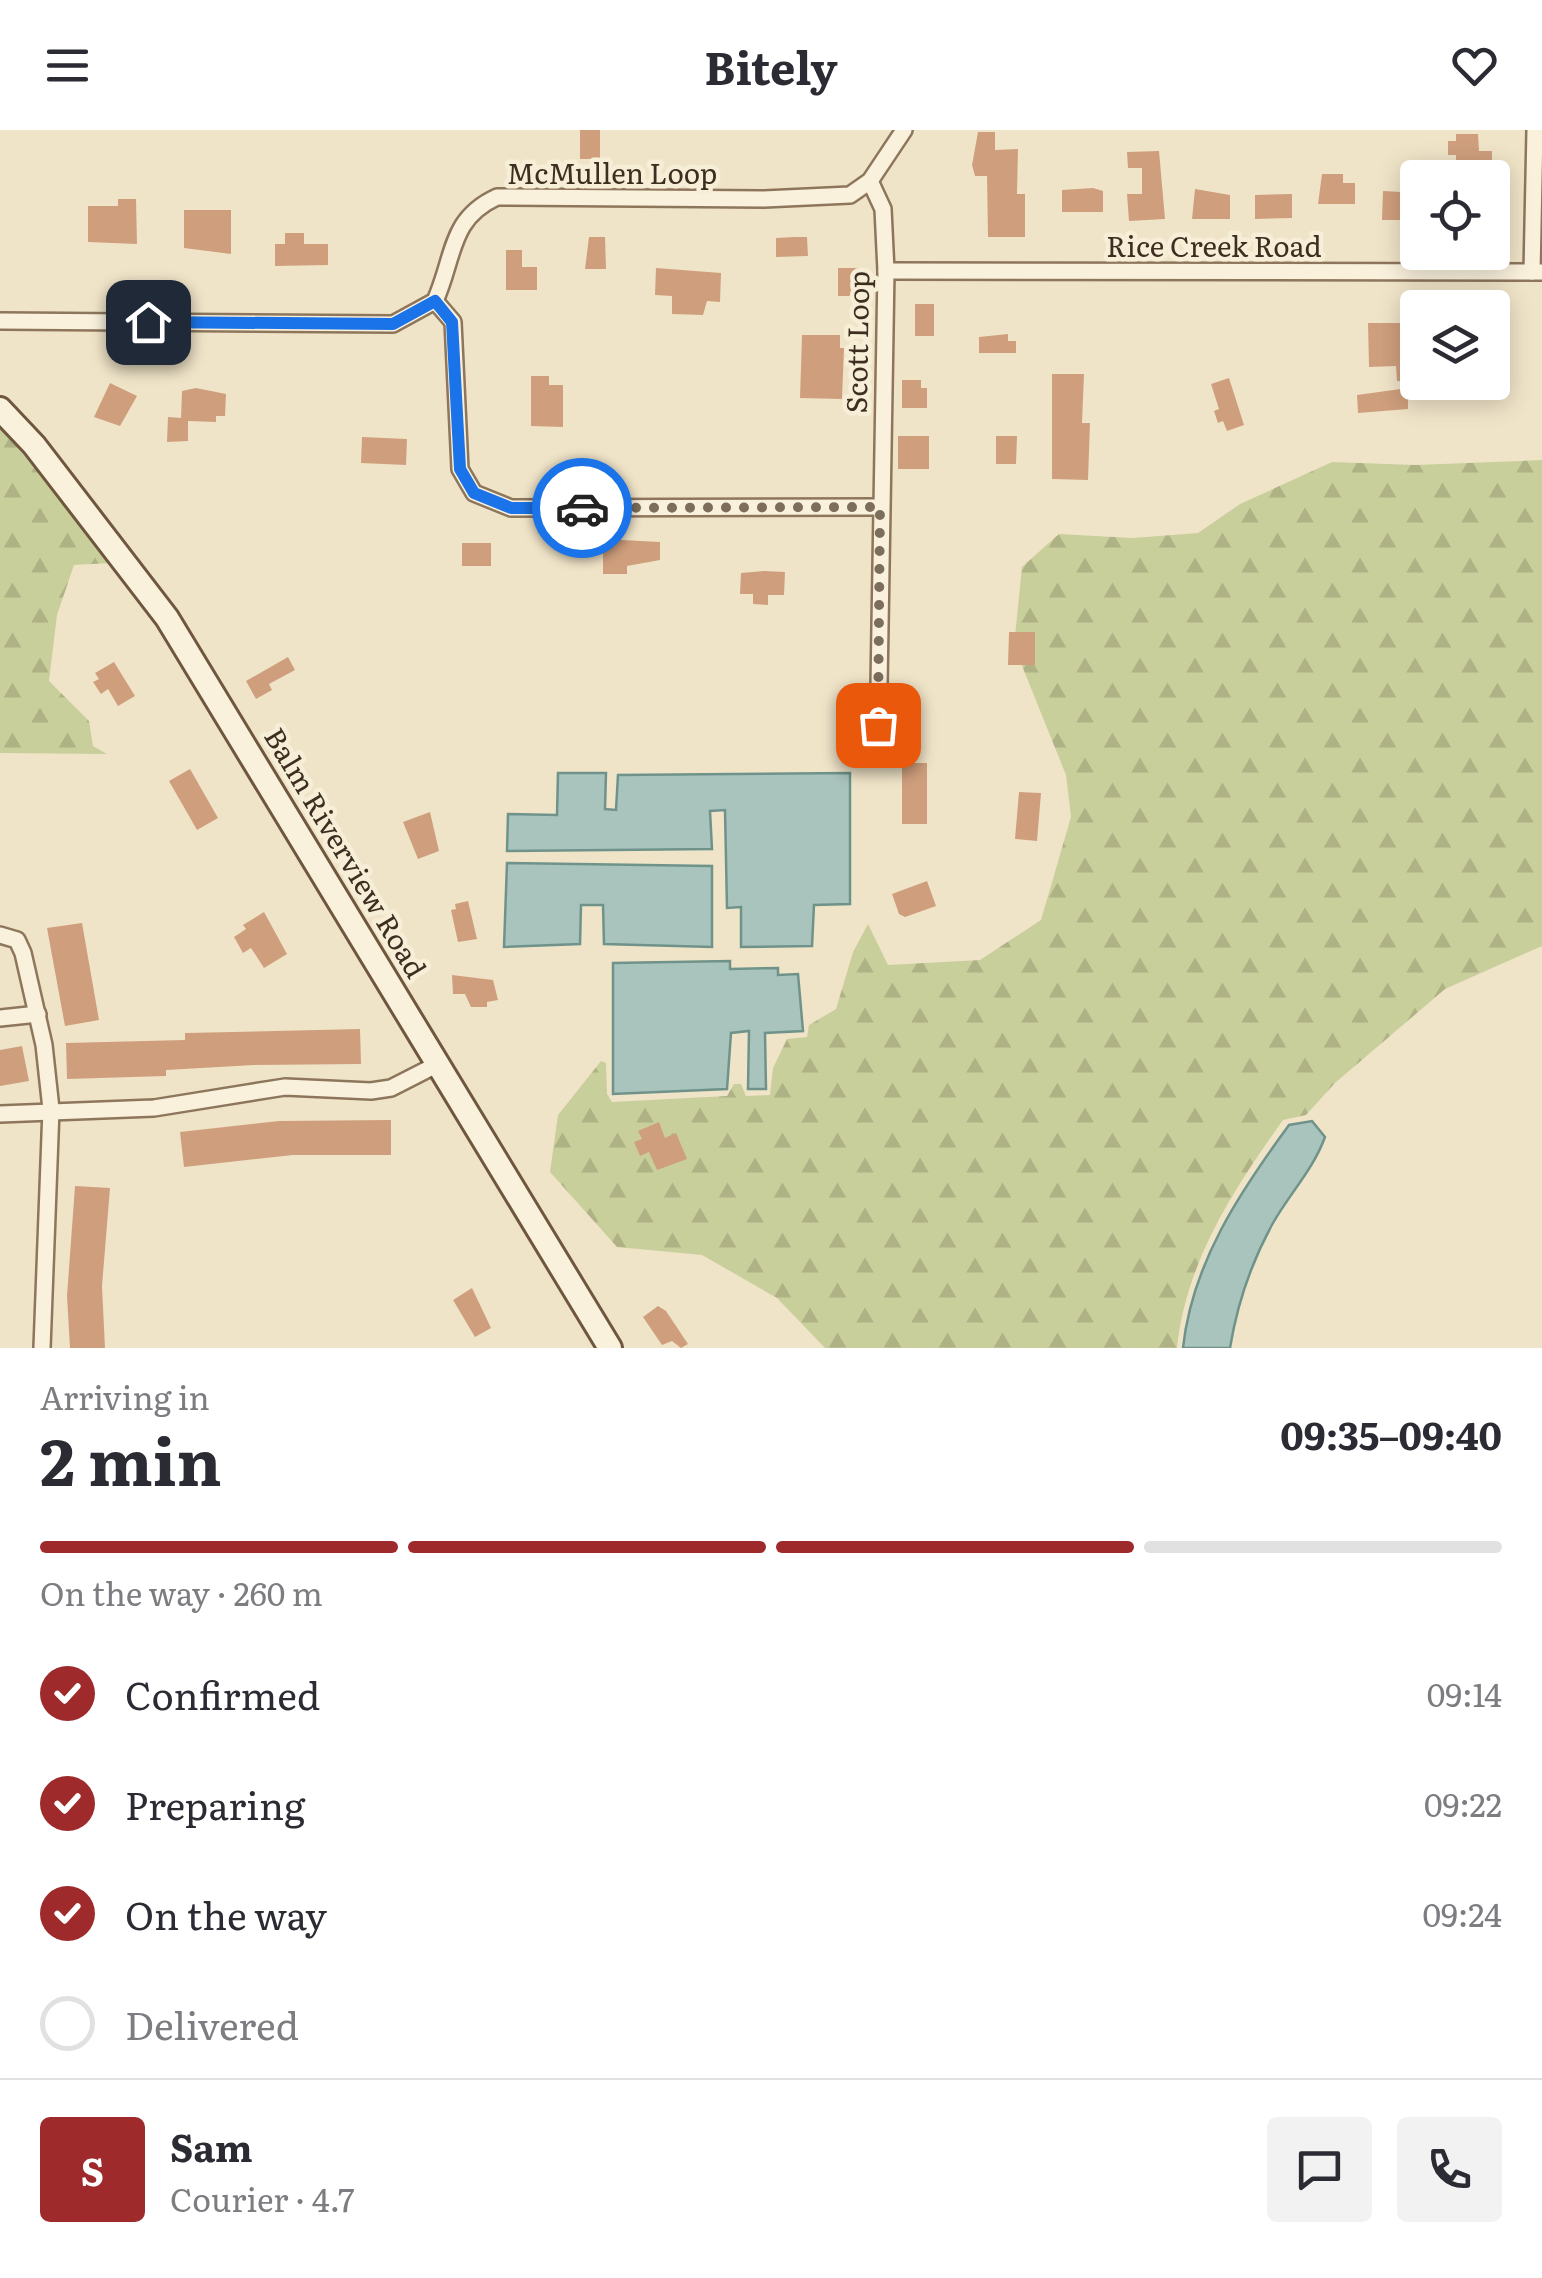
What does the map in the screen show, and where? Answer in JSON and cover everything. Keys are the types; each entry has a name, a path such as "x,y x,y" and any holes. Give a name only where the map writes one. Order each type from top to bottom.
{"main road":[{"name":"Balm Riverview Road","path":"0,409 55,472 167,618 610,1348"}],"street":[{"path":"870,181 904,130"},
{"path":"1534,130 1537,272"},
{"name":"Scott Loop","path":"870,181 884,209 886,271 878,745"},
{"name":"McMullen Loop","path":"435,301 460,224 474,208 497,197 850,195 870,181"},
{"name":"Rice Creek Road","path":"886,271 1537,272"},
{"path":"0,321 393,324 435,301 452,322 460,469 474,493 511,508 880,507"},
{"path":"0,936 10,936 20,945 38,1014 50,1109 42,1348"},
{"path":"0,1018 38,1014"},
{"path":"0,1114 50,1109 154,1108 285,1087 370,1091 391,1088 438,1064"}],"green space":[{"path":"0,422 28,451 111,563 74,565 57,615 49,681 89,721 93,746 107,754 0,753"},
{"path":"1542,460 1542,946 1445,989 1335,1083 1306,1115 1283,1120 1215,1227 1190,1285 1177,1348 825,1348 777,1298 702,1255 617,1247 550,1172 558,1115 601,1061 606,1063 607,1094 612,1102 727,1096 734,1084 741,1084 746,1096 770,1095 773,1068 787,1039 807,1037 809,1025 836,1009 853,952 868,924 888,965 980,960 1041,920 1071,817 1066,775 1014,646 1022,567 1059,534 1133,538 1198,533 1240,504 1332,462 1415,465"}],"water":[{"path":"558,773 606,773 605,809 616,810 618,775 850,773 850,904 814,905 812,946 741,947 741,907 727,908 725,810 710,811 712,849 507,851 508,814 557,815"},
{"path":"507,863 712,866 712,947 604,944 603,905 581,905 580,944 504,947"},
{"path":"730,961 730,969 778,968 778,975 798,974 803,1031 765,1033 766,1089 748,1089 749,1031 731,1033 727,1089 613,1094 613,963"},
{"path":"1312,1121 1325,1137 1258,1253 1241,1300 1230,1348 1183,1348 1196,1287 1236,1203 1289,1125"}],"building":[{"path":"580,130 600,130 600,159 580,159"},
{"path":"978,132 995,132 995,150 1018,149 1017,194 1025,194 1025,237 988,237 987,176 975,176 972,165"},
{"path":"1456,134 1478,134 1479,151 1492,151 1492,160 1456,160 1456,155 1448,155 1448,141 1456,141"},
{"path":"1159,151 1165,219 1129,221 1127,194 1142,194 1142,168 1128,168 1127,152"},
{"path":"1322,174 1343,174 1343,183 1355,183 1355,204 1318,204"},
{"path":"1195,189 1230,195 1230,219 1192,219"},
{"path":"1062,190 1103,191 1103,212 1062,212"},
{"path":"1383,191 1400,192 1400,220 1382,220"},
{"path":"1292,194 1292,218 1255,219 1255,195"},
{"path":"118,199 136,199 137,244 88,242 88,206 118,206"},
{"path":"184,210 231,210 231,254 184,248"},
{"path":"285,233 304,233 304,244 328,244 328,265 275,266 275,244 285,244"},
{"path":"589,237 605,237 606,269 585,269"},
{"path":"807,237 808,256 776,257 776,238"},
{"path":"506,250 522,250 522,267 537,267 537,290 506,290"},
{"path":"656,268 721,273 720,302 707,301 703,315 672,314 672,296 655,295"},
{"path":"838,268 859,268 859,296 838,296"},
{"path":"915,304 934,304 934,336 915,336"},
{"path":"1368,323 1400,323 1400,381 1396,366 1369,367"},
{"path":"1008,334 1008,341 1016,341 1016,353 979,353 979,337"},
{"path":"802,335 840,335 840,348 844,348 842,399 800,398"},
{"path":"1052,374 1084,374 1082,423 1090,423 1088,480 1052,479"},
{"path":"531,376 549,376 549,385 563,385 563,427 531,426"},
{"path":"1229,378 1244,425 1227,431 1223,421 1218,423 1214,411 1219,409 1211,384"},
{"path":"902,380 921,380 921,388 927,388 927,408 902,408"},
{"path":"110,383 137,396 120,426 94,417"},
{"path":"196,388 226,394 225,416 216,416 216,422 188,421 188,441 167,442 168,417 181,418 182,391"},
{"path":"1400,389 1400,400 1408,400 1408,409 1358,413 1357,395"},
{"path":"898,436 929,436 929,469 898,469"},
{"path":"996,436 1017,436 1016,464 996,464"},
{"path":"362,437 407,439 406,465 361,463"},
{"path":"603,539 660,542 660,560 627,566 627,574 603,574"},
{"path":"462,543 491,543 491,566 462,566"},
{"path":"785,572 784,595 768,595 768,605 753,604 753,594 740,594 741,573"},
{"path":"1009,632 1035,632 1035,665 1008,665"},
{"path":"288,657 295,670 269,684 272,690 256,699 246,681"},
{"path":"114,662 135,696 118,706 108,689 101,694 93,682 99,679 95,673"},
{"path":"902,763 927,763 927,824 902,824"},
{"path":"190,769 218,818 197,830 169,781"},
{"path":"1019,792 1041,793 1037,841 1015,839"},
{"path":"430,812 439,851 418,859 403,822"},
{"path":"927,881 936,906 905,917 899,914 892,894"},
{"path":"468,901 477,939 458,942 451,910 456,909 455,904"},
{"path":"264,912 287,954 264,968 251,948 243,953 234,937 246,929 243,925"},
{"path":"82,923 99,1020 65,1026 47,928"},
{"path":"452,975 493,980 498,1000 487,1002 487,1007 471,1007 465,994 453,994"},
{"path":"360,1029 361,1064 254,1065 166,1070 166,1076 67,1079 66,1043 185,1040 185,1033"},
{"path":"22,1046 29,1081 0,1086 0,1050"},
{"path":"391,1120 391,1155 293,1155 184,1167 180,1132 279,1121"},
{"path":"659,1122 665,1138 676,1133 687,1159 657,1170 649,1152 640,1156 634,1142 642,1139 638,1131"},
{"path":"75,1186 110,1188 102,1286 105,1348 70,1348 67,1296"},
{"path":"472,1288 491,1328 475,1337 453,1300"},
{"path":"658,1306 666,1311 688,1344 681,1348 672,1341 662,1345 643,1317"}],"way so far":[{"path":"582,508 880,507 878,725"}],"route":[{"path":"148,322 393,324 416,315 435,301 452,322 460,469 474,493 511,508 582,508"}]}
